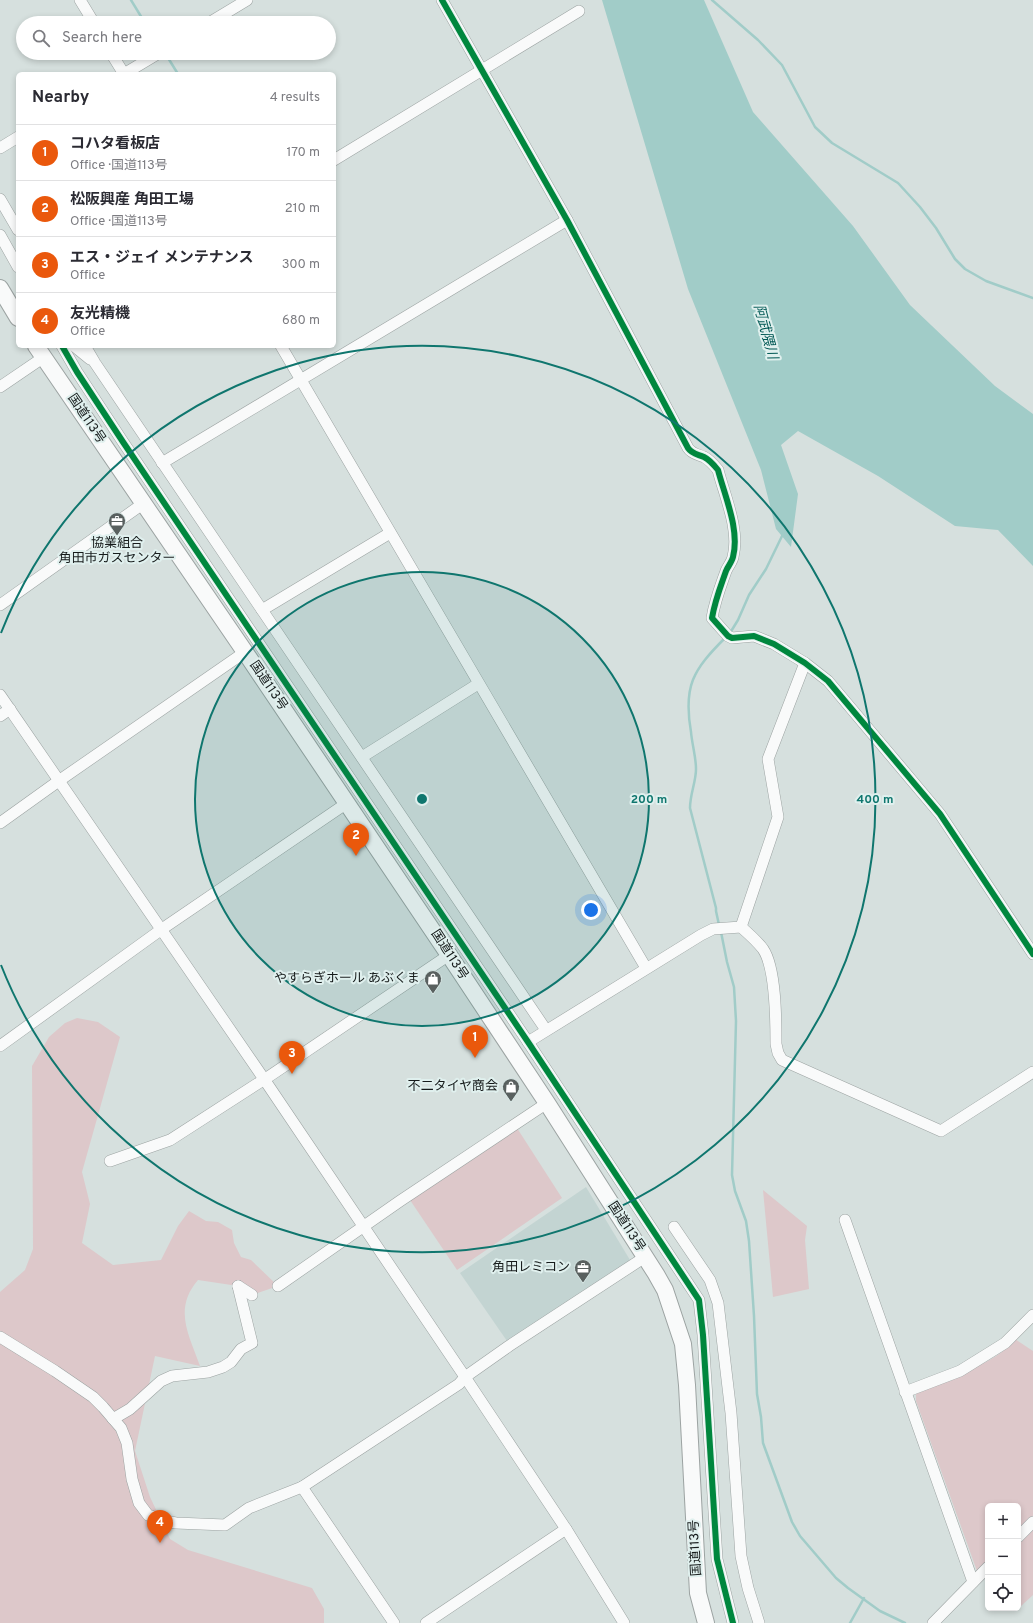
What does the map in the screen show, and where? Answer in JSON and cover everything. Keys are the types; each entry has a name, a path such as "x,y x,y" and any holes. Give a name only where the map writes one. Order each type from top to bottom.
{"highway":[{"path":"0,288 16,315"},
{"name":"国道113号","path":"40,352 144,503 449,955 547,1103 665,1290 683,1344 687,1385 696,1574 698,1593 706,1623"}],"street":[{"path":"80,0 90,16"},
{"path":"221,16 247,0"},
{"path":"442,0 567,220 688,448 691,453 709,460 718,470 734,529 736,546 733,560 728,568 715,600 712,618 728,636 732,638 754,636 774,644 805,663 828,681 940,814 1033,954"},
{"path":"336,159 579,11"},
{"path":"115,60 123,72"},
{"path":"127,72 147,60"},
{"path":"0,148 16,138"},
{"path":"0,200 16,227"},
{"path":"162,463 567,220"},
{"path":"0,235 16,263"},
{"path":"63,348 127,449 528,1042 699,1300 703,1335 717,1559 733,1623"},
{"path":"76,348 95,363"},
{"path":"86,348 162,463 546,1030"},
{"path":"282,348 646,968"},
{"path":"0,387 40,352"},
{"path":"0,605 144,503"},
{"path":"262,610 390,533"},
{"path":"0,823 245,652"},
{"path":"741,927 778,817 768,759 805,663"},
{"path":"362,757 478,684"},
{"path":"0,694 162,929 465,1377 566,1529 624,1623"},
{"path":"0,716 10,709"},
{"path":"0,1046 162,929 347,803"},
{"path":"528,1042 646,968 707,932 713,929 741,927"},
{"path":"741,927 763,950 768,961 773,985 776,1044 778,1053 782,1060 941,1132 1033,1072"},
{"path":"110,1161 170,1140 449,955"},
{"path":"278,1286 400,1201 547,1103"},
{"path":"845,1220 973,1582"},
{"path":"674,1227 710,1280 718,1303 731,1413 740,1556 759,1623"},
{"path":"0,1337 49,1367 93,1397 114,1419 121,1428 127,1443 132,1479 139,1502 148,1515 165,1521 225,1525 249,1508 302,1487 459,1384 465,1377 509,1346 645,1257"},
{"path":"114,1419 130,1408 161,1381 172,1376 208,1372 223,1367 231,1362 241,1350 252,1342 238,1286 252,1295"},
{"path":"905,1392 960,1371 1005,1343 1033,1315"},
{"path":"302,1487 394,1623"},
{"path":"1021,1534 1033,1522"},
{"path":"426,1623 566,1529"},
{"path":"933,1623 985,1570"}],"shaded area":[{"path":"77,1018 98,1022 120,1037 82,1172 90,1204 82,1243 113,1265 161,1260 178,1226 189,1211 206,1221 218,1222 232,1230 234,1243 241,1257 251,1260 278,1286 252,1295 238,1286 198,1280 190,1291 186,1301 186,1322 188,1333 200,1366 155,1356 135,1451 150,1497 170,1539 188,1550 312,1588 324,1609 324,1623 0,1623 0,1292 25,1270 33,1249 32,1066 49,1037 65,1023"},
{"path":"517,1128 562,1198 457,1270 410,1200"},
{"path":"586,1187 630,1260 507,1341 460,1273"},
{"path":"763,1190 807,1226 805,1240 809,1289 773,1297"},
{"path":"1015,1339 1033,1351 1033,1516 1021,1527 1021,1503 985,1503 985,1563 977,1571 916,1401 916,1390 972,1369 996,1356"},
{"path":"1033,1525 1033,1595 1021,1606 1021,1539 1021,1536"}],"water":[{"name":"阿武隈川","path":"602,0 704,0 753,112 853,226 910,305 995,386 1033,414 1033,566 998,530 955,526 878,476 798,431 781,445 798,494 791,547 776,529 761,470 688,289"}],"waterway":[{"path":"131,0 141,16"},
{"path":"712,0 758,40 782,65 815,127 832,143 898,183 920,207 936,228 955,259 965,269 986,281 1033,298"},
{"path":"169,60 177,72"},
{"path":"730,633 738,620 749,595 766,569 783,534"},
{"path":"719,925 690,808 696,769 688,702 693,680 698,670 714,649 725,638"},
{"path":"721,932 734,987 736,1021 732,1175 735,1191 746,1221 749,1241 757,1394 763,1443 792,1522 800,1536 836,1578 848,1588 880,1611 905,1623"},
{"path":"850,1623 864,1598"}],"cycle path":[{"path":"442,0 567,220 688,448 693,453 704,457 718,470 731,514 735,536 735,547 732,559 720,589 712,618 728,636 732,638 754,636 774,644 805,663 828,681 940,814 1033,954"},
{"path":"63,348 77,372 123,442 528,1042 699,1300 703,1335 717,1559 733,1623"}],"place":[{"name":"協業組合 角田市ガスセンター","path":"117,536"},
{"name":"松阪興産 角田工場","path":"356,856"},
{"name":"やすらぎホール あぶくま","path":"433,994"},
{"name":"コハタ看板店","path":"475,1058"},
{"name":"エス・ジェイ メンテナンス","path":"292,1074"},
{"name":"不二タイヤ商会","path":"511,1102"},
{"name":"角田レミコン","path":"583,1283"},
{"name":"友光精機","path":"160,1543"}]}
